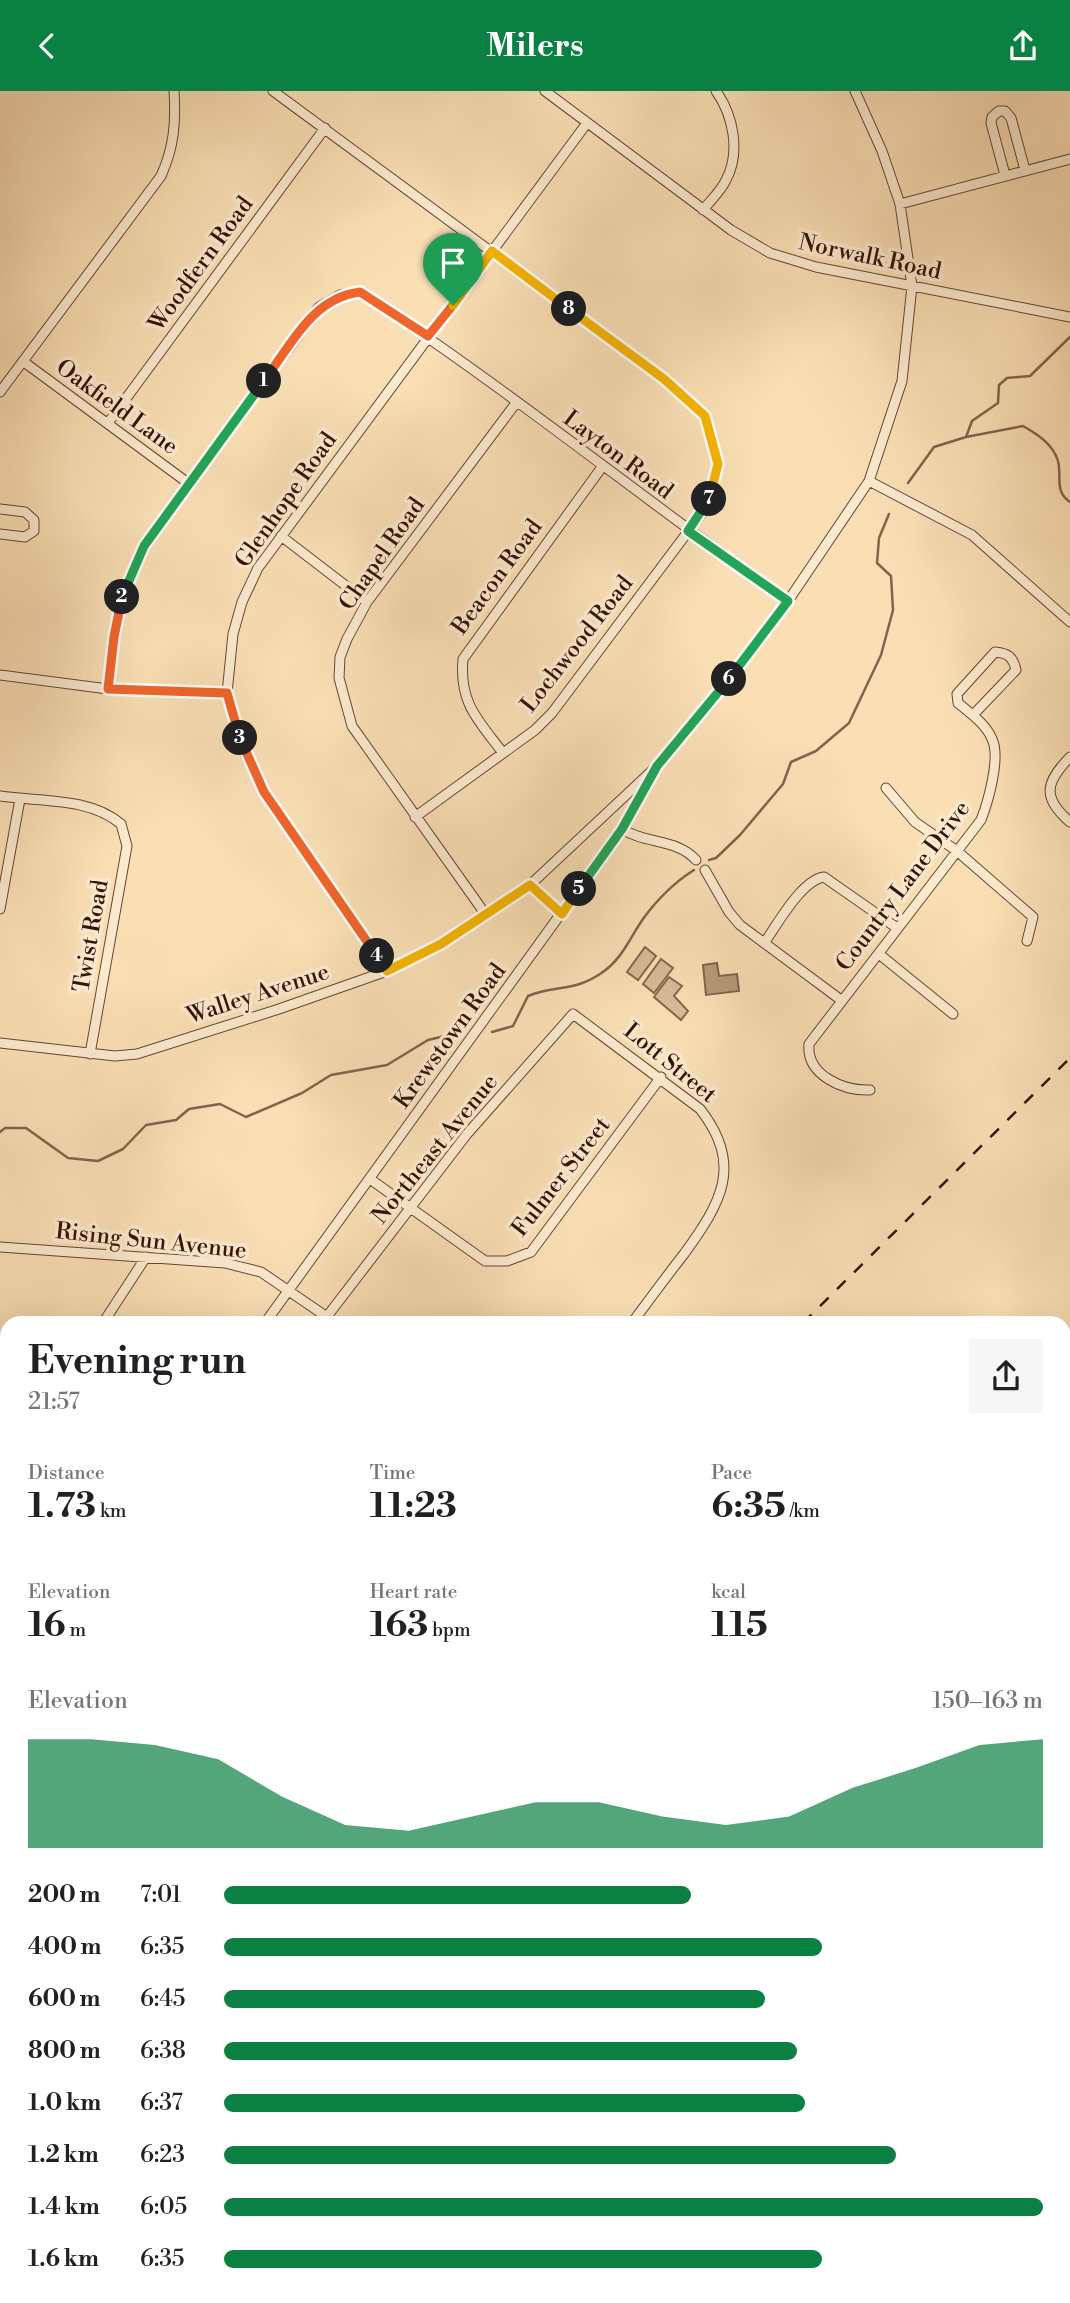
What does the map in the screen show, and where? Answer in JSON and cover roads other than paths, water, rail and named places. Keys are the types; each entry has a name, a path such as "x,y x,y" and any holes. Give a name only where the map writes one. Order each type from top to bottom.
{"street":[{"path":"0,392 161,176 171,152 176,127 174,91"},
{"name":"Lochwood Road","path":"273,91 664,379 705,416 718,464 708,505 552,713 503,753 415,817"},
{"name":"Norwalk Road","path":"545,91 703,210 753,243 790,260 1070,317"},
{"path":"703,210 726,180 732,153 731,120 716,91"},
{"name":"Walley Avenue","path":"0,1043 89,1054 137,1054 387,971 441,944 530,885 657,766 710,703 788,601 869,481 902,381 912,286 900,204 882,151 855,91"},
{"path":"1005,175 991,120 999,111 1007,113 1011,118 1025,170"},
{"name":"Glenhope Road","path":"387,971 264,792 243,749 227,693 233,634 242,603 258,568 587,123"},
{"name":"Woodfern Road","path":"108,423 325,128"},
{"path":"900,204 1070,159"},
{"name":"Layton Road","path":"188,483 319,307 340,295 360,292 428,336 688,531 788,601"},
{"name":"Oakfield Lane","path":"24,362 188,483"},
{"name":"Chapel Road","path":"486,915 352,726 339,678 340,657 346,639 367,602 516,403"},
{"name":"Beacon Road","path":"503,753 467,706 461,680 463,659 603,467"},
{"path":"869,481 972,535 1070,622"},
{"path":"108,689 119,607 131,571 144,546 188,483"},
{"path":"0,509 25,512 34,520 34,531 25,537 0,534"},
{"path":"281,536 367,602"},
{"name":"Country Lane Drive","path":"870,1090 850,1091 814,1068 808,1057 809,1044 981,820 989,800 994,742 973,715 958,703 957,694 995,652 1006,653 1014,661 1016,670 973,715"},
{"path":"0,675 108,689 227,693"},
{"path":"1070,757 1051,779 1050,792 1060,814 1070,822"},
{"name":"Krewstown Road","path":"270,1316 622,829 657,766"},
{"path":"886,788 915,822 957,851 1033,918 1027,941"},
{"path":"0,796 20,799 0,909"},
{"name":"Twist Road","path":"20,799 100,809 121,824 127,846 89,1054"},
{"path":"622,829 635,837 678,846 696,860"},
{"path":"705,870 729,912 841,1000"},
{"path":"765,942 793,901 815,878 824,877 897,928"},
{"path":"530,885 562,914"},
{"path":"879,954 953,1014"},
{"name":"Northeast Avenue","path":"327,1316 467,1134 573,1014 584,1021"},
{"name":"Lott Street","path":"584,1021 701,1109 715,1127 723,1153 726,1171 716,1207 637,1316"},
{"name":"Fulmer Street","path":"370,1179 485,1261 507,1261 531,1252 661,1077"},
{"name":"Rising Sun Avenue","path":"0,1247 225,1263 261,1272 290,1289 320,1316"},
{"path":"108,1316 146,1257"}],"waterway":[{"path":"966,437 972,421 998,403 999,385 1007,378 1030,376 1070,337"},
{"path":"908,483 934,447 966,437 1023,426 1039,436 1056,455 1060,488 1070,502"},
{"path":"709,860 716,858 740,835 783,784 791,762 816,751 849,723 881,655 893,610 891,576 877,563 879,538 889,514"},
{"path":"492,1032 513,1026 528,996 590,980 608,968 620,956 654,905 694,870"},
{"path":"0,1132 5,1128 26,1128 68,1158 98,1161 123,1149 146,1125 176,1120 189,1109 220,1104 246,1117 302,1093 331,1075 387,1065 428,1040 457,1033"}],"railway":[{"path":"810,1316 1070,1058"}]}
